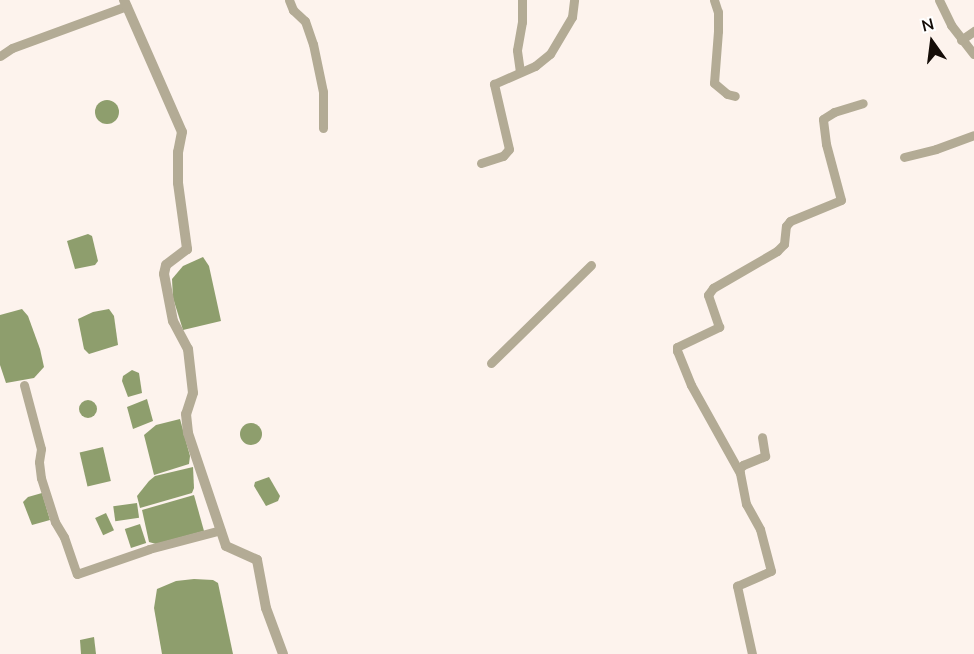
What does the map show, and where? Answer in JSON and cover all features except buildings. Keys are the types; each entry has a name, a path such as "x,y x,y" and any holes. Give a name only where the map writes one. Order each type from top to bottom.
{"street":[{"path":"289,0 293,10 305,21 313,44 323,92 323,128"},
{"path":"520,72 517,50 522,22 522,0"},
{"path":"481,163 508,152 508,140 493,86 498,81 535,66 550,54 572,17 574,0"},
{"path":"714,0 718,12 714,83 727,94 735,96"},
{"path":"939,0 961,40 974,54"},
{"path":"0,56 12,48 126,3 161,87 178,116 182,132 178,152 178,183 187,249 166,265 164,274 173,321 188,349 193,393 186,414 188,432 228,548 257,560 271,628 283,654"},
{"path":"961,40 974,31"},
{"path":"752,654 737,586 771,571 760,529 746,504 740,473 691,385 677,347 719,327 708,295 713,288 777,251 784,244 786,226 789,221 841,200 823,119 834,112 863,103"},
{"path":"904,157 936,149 974,135"},
{"path":"491,363 591,265"},
{"path":"24,385 41,449 39,462 41,478 55,522 64,537 77,574 149,549 221,530"},
{"path":"740,473 743,465 765,456 762,437"}],"shaded area":[{"path":"107,100 116,103 119,112 116,121 107,124 98,121 95,112 98,103"},
{"path":"88,234 92,236 98,261 95,265 75,269 67,241"},
{"path":"203,257 209,266 221,321 183,330 173,298 172,279 183,266"},
{"path":"22,309 28,316 44,367 34,378 6,383 0,365 0,315"},
{"path":"109,309 114,316 118,345 89,354 84,349 78,319 93,312"},
{"path":"132,370 139,373 142,393 128,397 122,381 123,376"},
{"path":"147,399 153,421 133,429 127,407"},
{"path":"88,400 94,403 97,409 94,415 88,418 82,415 79,409 82,403"},
{"path":"180,419 190,456 189,464 154,475 144,435 156,425"},
{"path":"251,423 259,426 262,434 259,442 251,445 243,442 240,434 243,426"},
{"path":"103,447 111,481 87,487 80,452"},
{"path":"193,467 194,488 192,493 140,508 137,496 155,476"},
{"path":"269,477 280,496 278,501 266,506 254,486 255,482"},
{"path":"42,493 50,520 32,525 23,502 28,497"},
{"path":"194,495 204,531 156,544 149,542 142,510"},
{"path":"137,503 139,518 115,521 113,506"},
{"path":"106,513 114,530 103,535 95,518"},
{"path":"140,524 146,543 131,548 125,529"},
{"path":"213,580 218,583 233,654 162,654 154,608 157,589 176,581"},
{"path":"94,637 96,654 81,654 80,640"}]}
